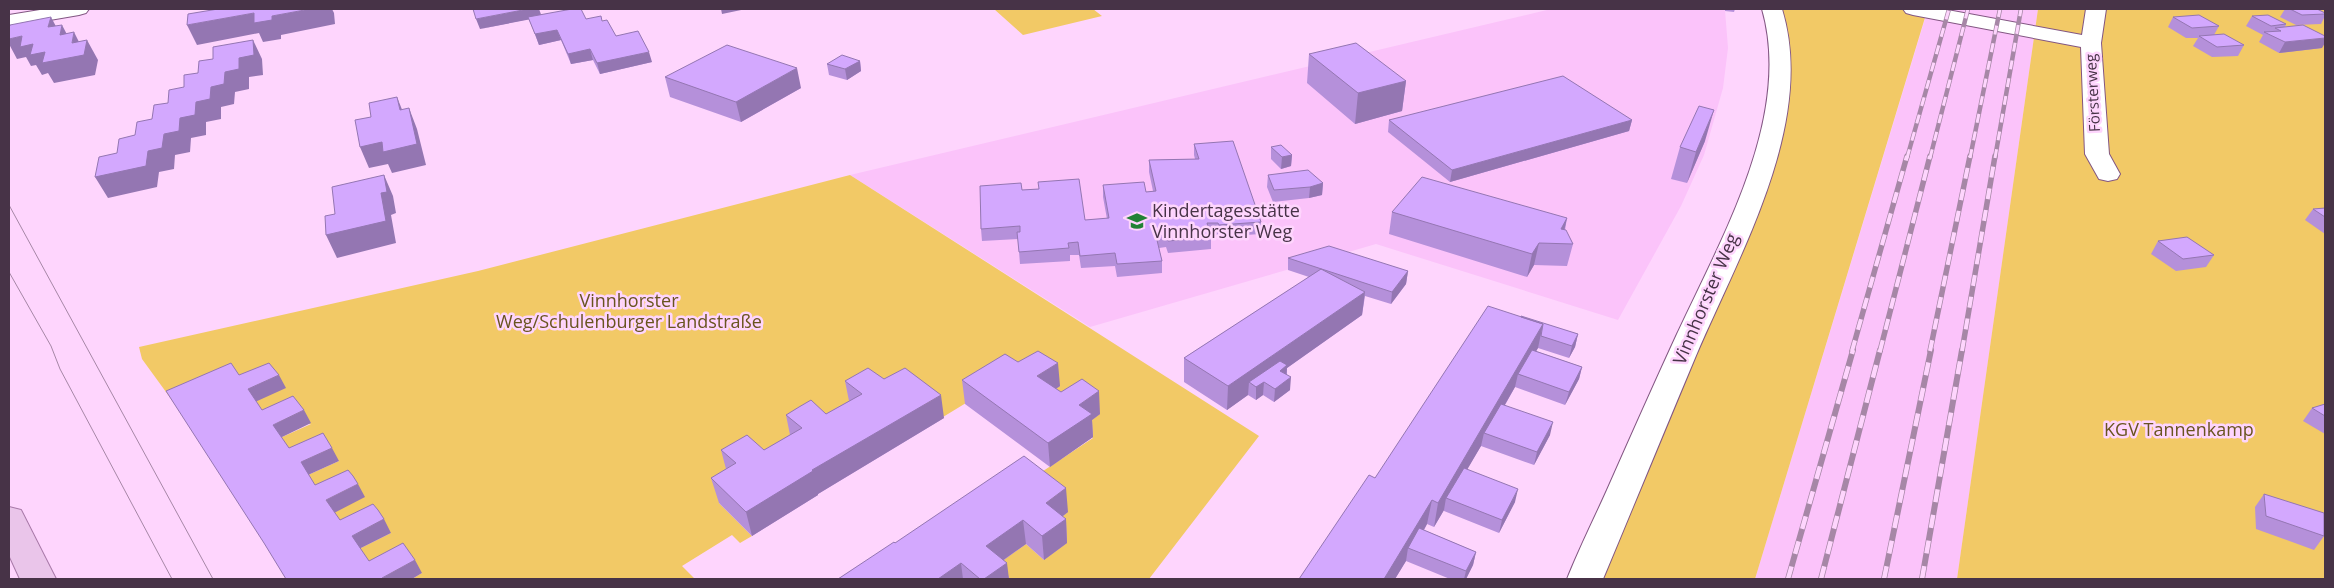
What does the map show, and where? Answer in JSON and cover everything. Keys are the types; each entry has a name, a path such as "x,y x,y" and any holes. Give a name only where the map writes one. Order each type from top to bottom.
{"main road":[{"path":"9,519 38,579"}],"street":[{"path":"9,21 79,9"},
{"name":"Vinnhorster Weg","path":"1585,579 1751,194 1770,137 1779,93 1782,60 1772,9"},
{"path":"1913,9 2091,43"},
{"name":"Försterweg","path":"2096,9 2091,43 2097,154 2108,174"}],"shaded area":[{"path":"1551,9 1725,10 1728,48 1723,88 1704,155 1681,206 1618,320 1376,244 1090,327 850,175"},
{"path":"1928,9 2038,9 1957,579 1755,579"}],"green space":[{"path":"994,9 1093,9 1102,16 1023,35"},
{"path":"1772,9 1913,9 1927,11 1755,579 1585,579 1679,360 1771,137 1777,28"},
{"name":"KGV Tannenkamp","path":"2038,9 2325,9 2325,579 1957,579"},
{"name":"Vinnhorster Weg/Schulenburger Landstraße","path":"850,175 1259,436 1149,579 1000,579 989,570 1026,544 1044,560 1028,481 1093,438 1007,378 943,417 719,503 752,536 740,543 732,535 682,566 695,579 412,579 422,573 377,574 359,549 391,533 347,533 308,475 339,461 297,461 280,438 311,424 269,423 174,403 142,359 139,347 478,271"}],"building":[{"path":"218,9 310,9 272,16 272,20 254,23 254,13 187,25 188,14"},
{"path":"473,9 528,9 476,19"},
{"path":"581,9 586,19 601,16 602,21 607,20 616,36 638,31 649,52 597,63 590,49 568,54 557,30 535,34 528,17"},
{"path":"2290,9 2317,9 2325,14 2302,15"},
{"path":"2199,15 2219,26 2192,28 2173,17"},
{"path":"2268,15 2286,24 2271,26 2252,16"},
{"path":"51,17 48,27 62,25 60,35 74,32 72,43 87,40 84,55 42,63 45,52 30,55 33,44 20,47 22,36 9,39 10,25"},
{"path":"2303,25 2325,36 2325,38 2285,42 2264,32 2281,31 2275,28"},
{"path":"2224,34 2244,45 2217,47 2199,36"},
{"path":"253,40 254,55 239,58 239,69 225,72 224,84 211,87 210,99 196,102 195,115 180,118 179,131 164,134 162,148 148,151 146,166 95,177 99,157 117,153 119,139 135,135 137,122 152,119 154,105 168,103 169,90 184,87 184,75 198,73 199,61 213,59 213,47"},
{"path":"1356,43 1406,81 1358,93 1309,54"},
{"path":"727,45 797,68 736,102 665,77"},
{"path":"842,55 860,61 845,69 827,64"},
{"path":"1563,76 1632,120 1452,170 1389,120"},
{"path":"397,97 400,110 409,108 417,144 383,152 382,142 360,147 355,120 371,117 369,103"},
{"path":"1699,106 1714,110 1696,152 1680,147"},
{"path":"1233,141 1261,222 1219,225 1218,223 1207,223 1211,237 1168,241 1166,235 1156,236 1162,261 1117,264 1115,253 1080,256 1078,242 1068,243 1069,248 1019,252 1017,232 1020,232 1020,226 981,229 980,186 1021,183 1022,190 1039,189 1038,182 1079,179 1085,220 1109,218 1103,185 1144,182 1146,192 1156,191 1149,160 1199,159 1194,144"},
{"path":"1281,145 1292,155 1282,157 1271,147"},
{"path":"1308,170 1323,183 1310,187 1274,190 1268,175"},
{"path":"384,175 387,192 381,193 386,221 326,235 325,216 335,214 332,187"},
{"path":"1422,177 1567,218 1561,229 1566,230 1573,244 1539,243 1532,254 1392,212"},
{"path":"2325,208 2325,217 2313,209"},
{"path":"2187,237 2214,255 2183,259 2158,241"},
{"path":"1329,246 1408,271 1392,292 1288,258"},
{"path":"1321,269 1365,292 1228,386 1184,358"},
{"path":"1488,306 1543,324 1438,503 1432,500 1384,579 1299,579 1369,475 1375,478"},
{"path":"1521,316 1578,334 1572,346 1541,336 1543,324"},
{"path":"1532,350 1582,367 1569,392 1518,374"},
{"path":"1038,351 1058,363 1037,376 1061,392 1082,379 1099,391 1079,405 1092,414 1048,443 962,380 1005,354 1018,362"},
{"path":"1280,361 1287,365 1280,371 1291,377 1275,389 1264,382 1256,387 1249,382"},
{"path":"231,363 239,375 269,363 279,375 248,389 262,410 293,396 304,410 273,425 289,448 323,433 332,448 301,462 315,485 348,470 353,476 358,484 326,500 340,520 373,504 378,510 384,519 352,536 369,561 403,543 415,560 383,579 286,579 166,391"},
{"path":"868,368 884,379 905,368 941,395 812,470 746,512 711,478 736,463 721,450 747,435 764,450 802,428 786,415 811,400 826,414 862,394 845,381"},
{"path":"1501,404 1553,422 1537,452 1484,433"},
{"path":"2325,404 2325,416 2312,408"},
{"path":"1024,456 1066,488 1046,503 1066,519 1042,536 1023,520 986,546 1007,563 984,579 980,579 961,563 938,579 838,579 895,543"},
{"path":"1464,468 1518,489 1502,520 1446,498"},
{"path":"2264,494 2324,513 2324,536 2266,516"},
{"path":"1419,528 1476,552 1466,571 1408,548"}],"tram line":[{"path":"9,205 213,579"},
{"path":"9,272 51,346 60,369 172,579"}],"railway":[{"path":"1907,158 1949,9"},
{"path":"1930,158 1968,9"},
{"path":"1970,158 2000,9"},
{"path":"1995,158 2021,9"},
{"path":"1852,351 1907,156"},
{"path":"1880,351 1930,156"},
{"path":"1930,351 1970,156"},
{"path":"1962,351 1995,156"},
{"path":"1788,579 1853,350"},
{"path":"1821,579 1880,350"},
{"path":"1884,579 1931,350"},
{"path":"1922,579 1962,350"}],"place":[{"name":"Kindertagesstätte Vinnhorster Weg","path":"1137,221"}]}
